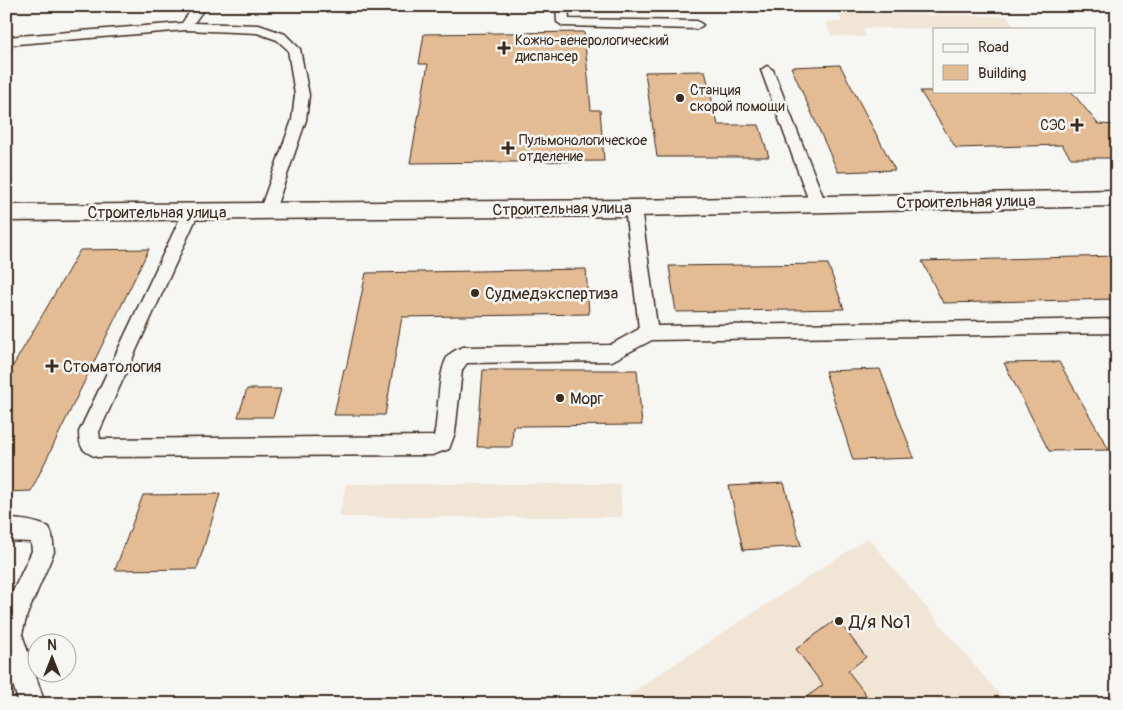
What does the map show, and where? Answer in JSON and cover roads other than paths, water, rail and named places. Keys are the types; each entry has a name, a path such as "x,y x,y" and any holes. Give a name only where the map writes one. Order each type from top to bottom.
{"street":[{"name":"Строительная улица","path":"6,213 633,208 1117,198"}],"lane":[{"path":"186,26 200,6"},
{"path":"562,6 563,22 697,25"},
{"path":"6,41 186,26 259,29 281,37 294,49 302,95 299,120 267,212"},
{"path":"767,70 818,204"},
{"path":"633,208 649,334"},
{"path":"191,212 90,432 89,443 97,448 432,446 442,442 446,434 452,370 455,361 463,355 612,353 649,334 1117,326"},
{"path":"6,530 26,530 41,535 43,552 16,614 10,634 32,704"}],"place":[{"name":"Кожно-венерологический диспансер","path":"504,48"},
{"name":"Станция скорой помощи","path":"680,98"},
{"name":"СЭС","path":"1077,125"},
{"name":"Пульмонологическое отделение","path":"508,148"},
{"name":"Судмедэкспертиза","path":"475,293"},
{"name":"Стоматология","path":"52,366"},
{"name":"Морг","path":"560,398"},
{"name":"Д/я №1","path":"839,621"}]}
